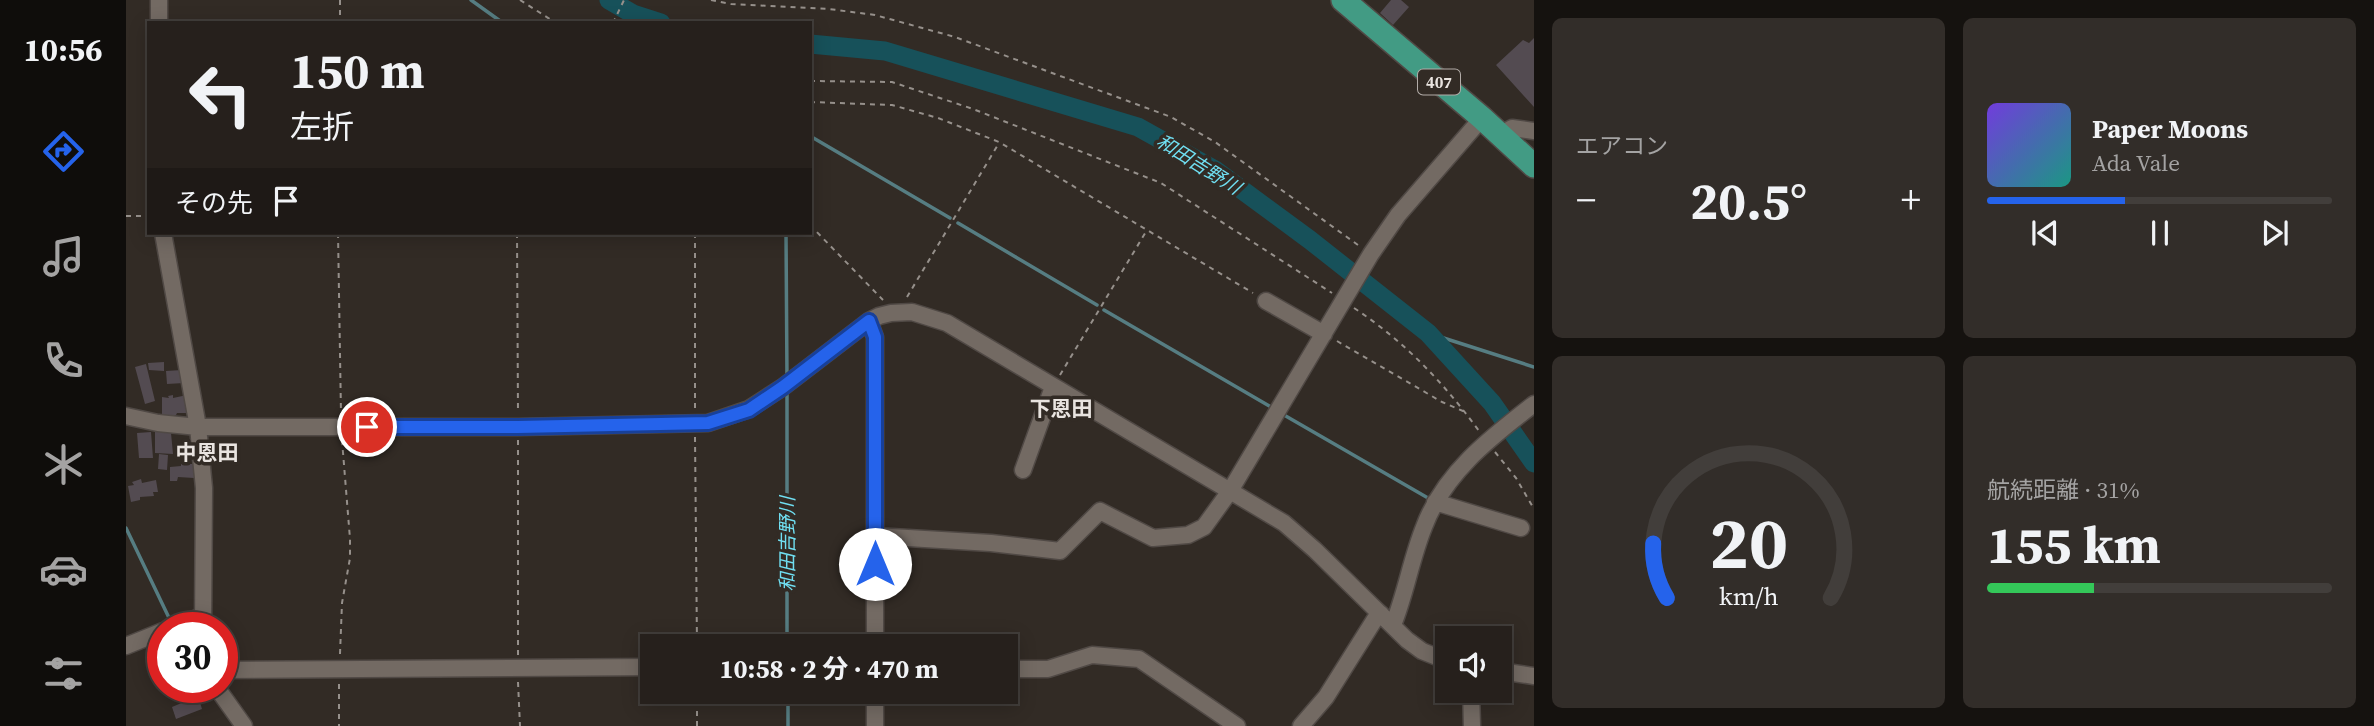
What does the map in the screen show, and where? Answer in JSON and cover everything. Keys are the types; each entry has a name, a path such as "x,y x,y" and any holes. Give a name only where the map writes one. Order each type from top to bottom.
{"highway":[{"name":"407","path":"1343,0 1482,118 1534,166"}],"street":[{"path":"159,0 159,21"},
{"path":"875,536 991,543 1060,551 1100,511 1153,538 1188,535 1204,527 1230,491 1370,255 1398,215 1482,118"},
{"path":"1499,135 1512,128 1534,131"},
{"path":"163,235 198,427 204,488 203,612"},
{"path":"1266,301 1324,334"},
{"path":"126,416 198,427 518,427 708,423 749,410 869,321 897,312 922,314 947,323 1295,531 1407,640 1435,656"},
{"path":"869,321 875,337 875,634"},
{"path":"1023,470 1053,387"},
{"path":"1387,619 1435,502 1455,474 1488,441 1531,407"},
{"path":"1435,502 1521,528"},
{"path":"1301,726 1325,697 1375,619 1387,619"},
{"path":"126,646 147,637"},
{"path":"1018,669 1048,669 1093,655 1139,660 1237,726"},
{"path":"238,670 640,667"},
{"path":"1512,673 1534,676"},
{"path":"228,703 244,726"},
{"path":"1471,703 1472,726"},
{"path":"875,704 875,726"}],"path":[{"path":"340,0 340,21"},
{"path":"520,0 552,21"},
{"path":"613,21 624,0"},
{"path":"711,0 875,15 955,37 1171,117 1215,142 1370,255"},
{"path":"812,81 892,82 973,109 1161,183 1344,299 1404,346 1431,372 1465,412 1516,478 1534,509"},
{"path":"812,102 874,103 914,110 999,142 1266,301"},
{"path":"812,227 897,312 999,142"},
{"path":"126,216 147,216"},
{"path":"1053,387 1147,229"},
{"path":"338,235 341,427 350,540 350,558 342,603 339,726"},
{"path":"517,235 520,726"},
{"path":"695,235 697,634"},
{"path":"1324,334 1442,402 1465,412"},
{"path":"697,704 697,726"}],"building":[{"path":"1391,0 1401,0 1409,7 1393,25 1380,13"},
{"path":"1534,38 1534,107 1496,65 1523,40 1529,43"},
{"path":"164,362 164,371 149,370 148,363"},
{"path":"146,364 155,401 145,404 135,367"},
{"path":"182,370 184,383 167,384 166,371"},
{"path":"173,395 173,398 187,395 189,413 162,417 162,397 169,398 168,396"},
{"path":"155,430 171,433 173,454 155,453"},
{"path":"151,432 153,458 139,458 137,433"},
{"path":"159,454 168,455 167,470 158,469"},
{"path":"194,464 194,478 178,477 177,481 170,481 170,467"},
{"path":"141,479 142,483 156,480 158,492 153,492 154,496 140,497 140,500 131,502 128,486"},
{"path":"182,703 200,703 202,709 176,719 172,707"}],"waterway":[{"name":"和田吉野川","path":"471,0 500,21"},
{"name":"和田吉野川","path":"609,0 633,14 655,21"},
{"name":"和田吉野川","path":"812,44 885,51 1138,127 1215,170 1310,240 1428,333 1492,403 1534,463"},
{"path":"812,137 950,218"},
{"path":"958,223 1097,305"},
{"name":"和田吉野川","path":"786,235 787,378"},
{"path":"1104,310 1271,407"},
{"path":"1428,333 1534,367"},
{"name":"和田吉野川","path":"787,389 787,634"},
{"path":"1284,415 1428,498"},
{"path":"126,528 166,612"},
{"name":"和田吉野川","path":"788,704 788,726"}],"district":[{"name":"下恩田","path":"1061,408"},
{"name":"中恩田","path":"207,452"}],"route":[{"path":"367,427 708,423 749,410 869,321 875,337 875,564"}]}
